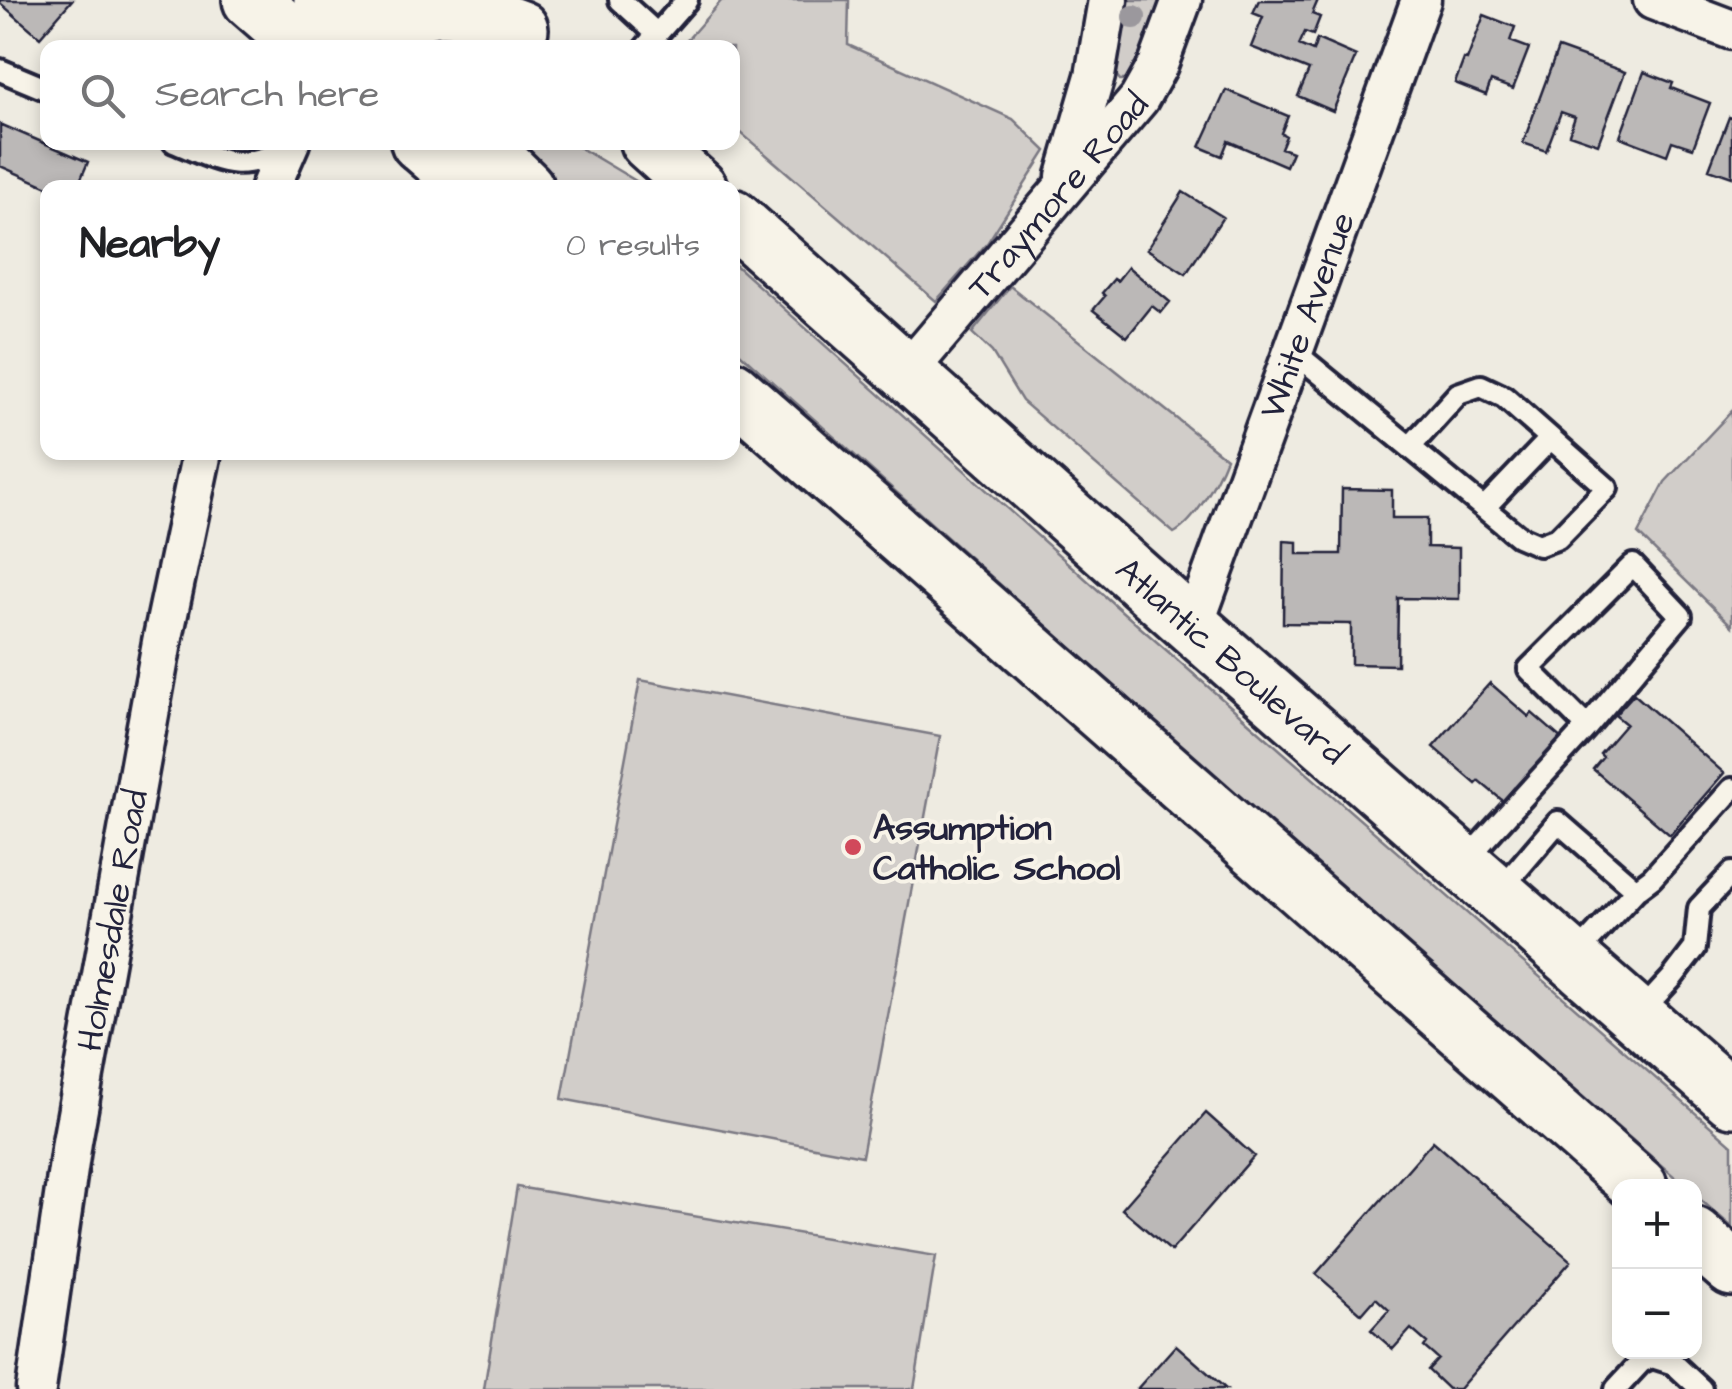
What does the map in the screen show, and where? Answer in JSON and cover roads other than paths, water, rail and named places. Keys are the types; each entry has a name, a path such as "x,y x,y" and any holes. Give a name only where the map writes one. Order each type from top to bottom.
{"main road":[{"path":"251,0 297,40"},
{"path":"322,0 358,40"},
{"path":"366,40 391,18 442,1 516,25"},
{"path":"428,150 463,180"},
{"path":"487,150 518,180"},
{"path":"657,150 690,180"},
{"name":"Atlantic Boulevard","path":"740,225 1732,1099"},
{"path":"740,396 1631,1179"},
{"path":"1702,1242 1732,1268"}],"street":[{"path":"1062,188 1095,76 1108,0"},
{"name":"Traymore Road","path":"907,372 1139,98 1158,65 1182,0"},
{"name":"White Avenue","path":"1193,627 1421,0"},
{"path":"1653,0 1732,30"},
{"path":"273,180 286,150"},
{"name":"Holmesdale Road","path":"36,1389 75,1123 162,642 200,460"}],"lane":[{"path":"620,0 650,40"},
{"path":"652,40 688,0"},
{"path":"0,70 40,87"},
{"path":"194,150 228,164 258,162 280,150"},
{"path":"1293,351 1518,536 1539,544 1558,538 1607,488 1504,397 1481,386 1458,394 1410,447"},
{"path":"1484,508 1550,439"},
{"path":"1480,878 1586,726 1681,616 1633,565 1529,669 1586,726"},
{"path":"1572,960 1732,790"},
{"path":"1480,878 1558,822 1636,890"},
{"path":"1638,1016 1695,948 1699,908 1732,873"},
{"path":"1616,1389 1641,1362 1652,1357 1674,1364 1701,1389"}],"place":[{"name":"Assumption Catholic School","path":"853,847"}]}
